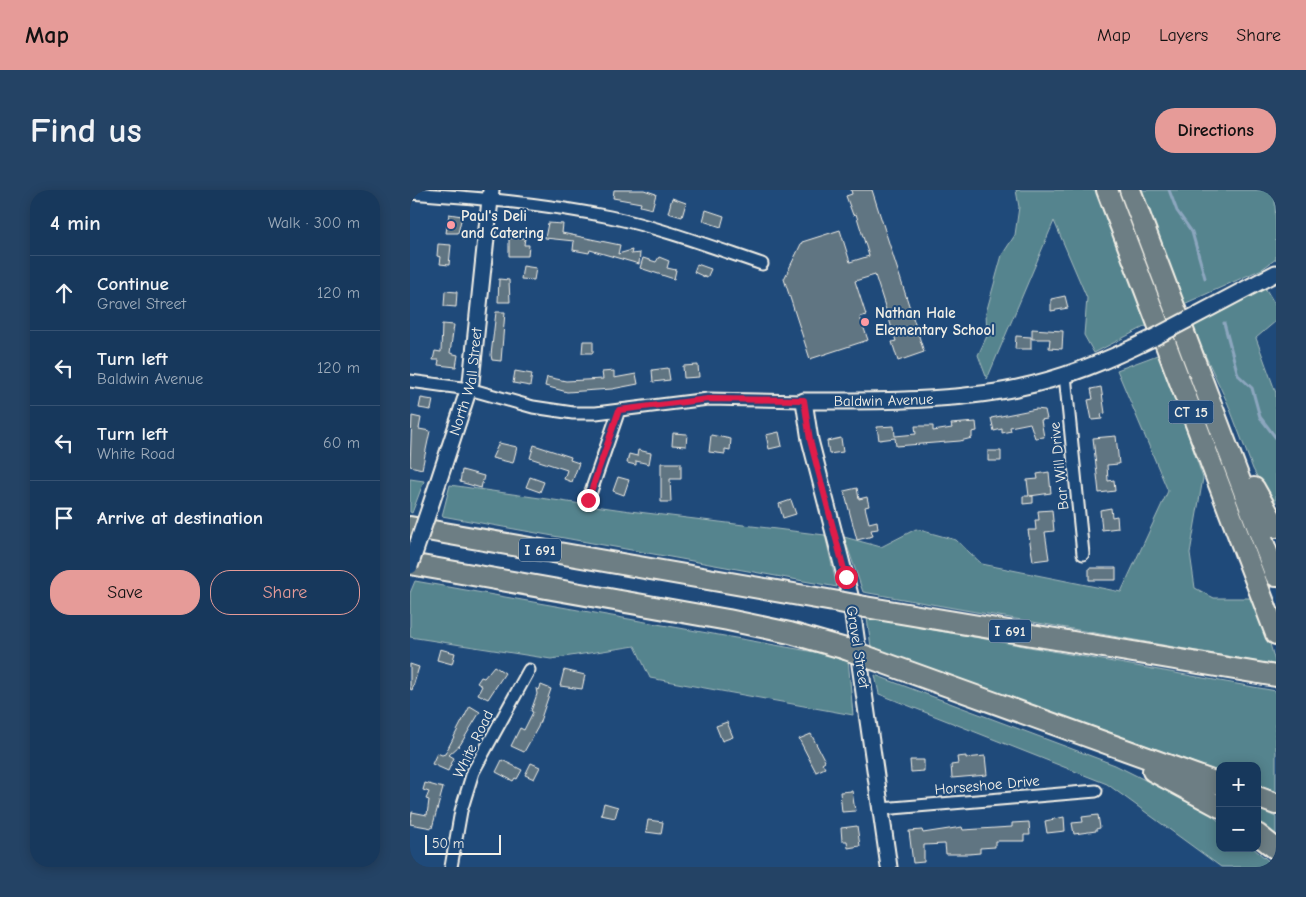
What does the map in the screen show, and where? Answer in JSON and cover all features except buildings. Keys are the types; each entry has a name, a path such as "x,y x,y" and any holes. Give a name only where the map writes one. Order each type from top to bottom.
{"highway":[{"name":"CT 15","path":"1107,190 1276,634"},
{"name":"CT 15","path":"1130,190 1276,576"},
{"path":"1214,413 1233,440 1255,490 1276,527"},
{"name":"I 691","path":"410,527 865,607 1269,675"},
{"name":"I 691","path":"410,565 728,620 790,633 846,649 1216,783"},
{"path":"1072,729 1096,746 1171,780 1216,805"},
{"path":"1261,798 1276,804"},
{"path":"1261,837 1276,848"}],"street":[{"path":"410,193 491,194 611,217 695,241 762,264"},
{"name":"North Wall Street","path":"410,565 473,372 491,194"},
{"name":"Baldwin Avenue","path":"410,381 469,389 552,411 596,413 708,399 804,400 975,395 1018,388 1065,376 1107,360 1276,273"},
{"name":"Bar Will Drive","path":"1065,376 1083,554"},
{"name":"Gravel Street","path":"804,400 810,440 846,577 888,867"},
{"path":"588,500 619,410"},
{"name":"White Road","path":"451,867 462,811 473,772 529,670"},
{"name":"Horseshoe Drive","path":"881,809 1096,791"}],"green space":[{"path":"1016,190 1097,190 1148,325 1094,353 1084,335 1087,298 1054,221 987,379 978,355 987,336 986,313 1002,255 1015,235 1019,207"},
{"path":"1141,190 1275,190 1276,259 1262,269 1184,304"},
{"path":"1264,286 1276,306 1276,321 1256,338 1276,393 1276,512 1253,469 1228,404 1192,327"},
{"path":"1160,354 1203,478 1190,553 1195,588 1214,598 1257,598 1276,665 863,592 844,537 881,547 916,529 956,540 982,564 1121,592 1168,491 1117,370"},
{"path":"410,479 424,481 412,513 410,512"},
{"path":"450,485 630,511 825,535 837,587 442,516"},
{"path":"415,581 848,658 853,715 650,678 635,646 551,659 410,637 410,593"},
{"path":"867,618 1276,691 1276,792 1261,786 1261,762 1216,762 1216,771 871,647"},
{"path":"875,675 1115,765 1205,810 1216,819 1216,852 1258,852 1276,867 1221,867 1107,784 879,694"},
{"path":"1261,811 1276,817 1276,842 1261,829"}],"waterway":[{"path":"1169,190 1177,211 1192,232 1205,278"},
{"path":"1224,323 1238,375 1252,388 1260,417 1276,438"}],"place":[{"name":"Paul's Deli and Catering","path":"451,225"},
{"name":"Nathan Hale Elementary School","path":"865,322"}],"route":[{"path":"588,500 619,410 708,399 804,400 810,440 846,577"}]}
